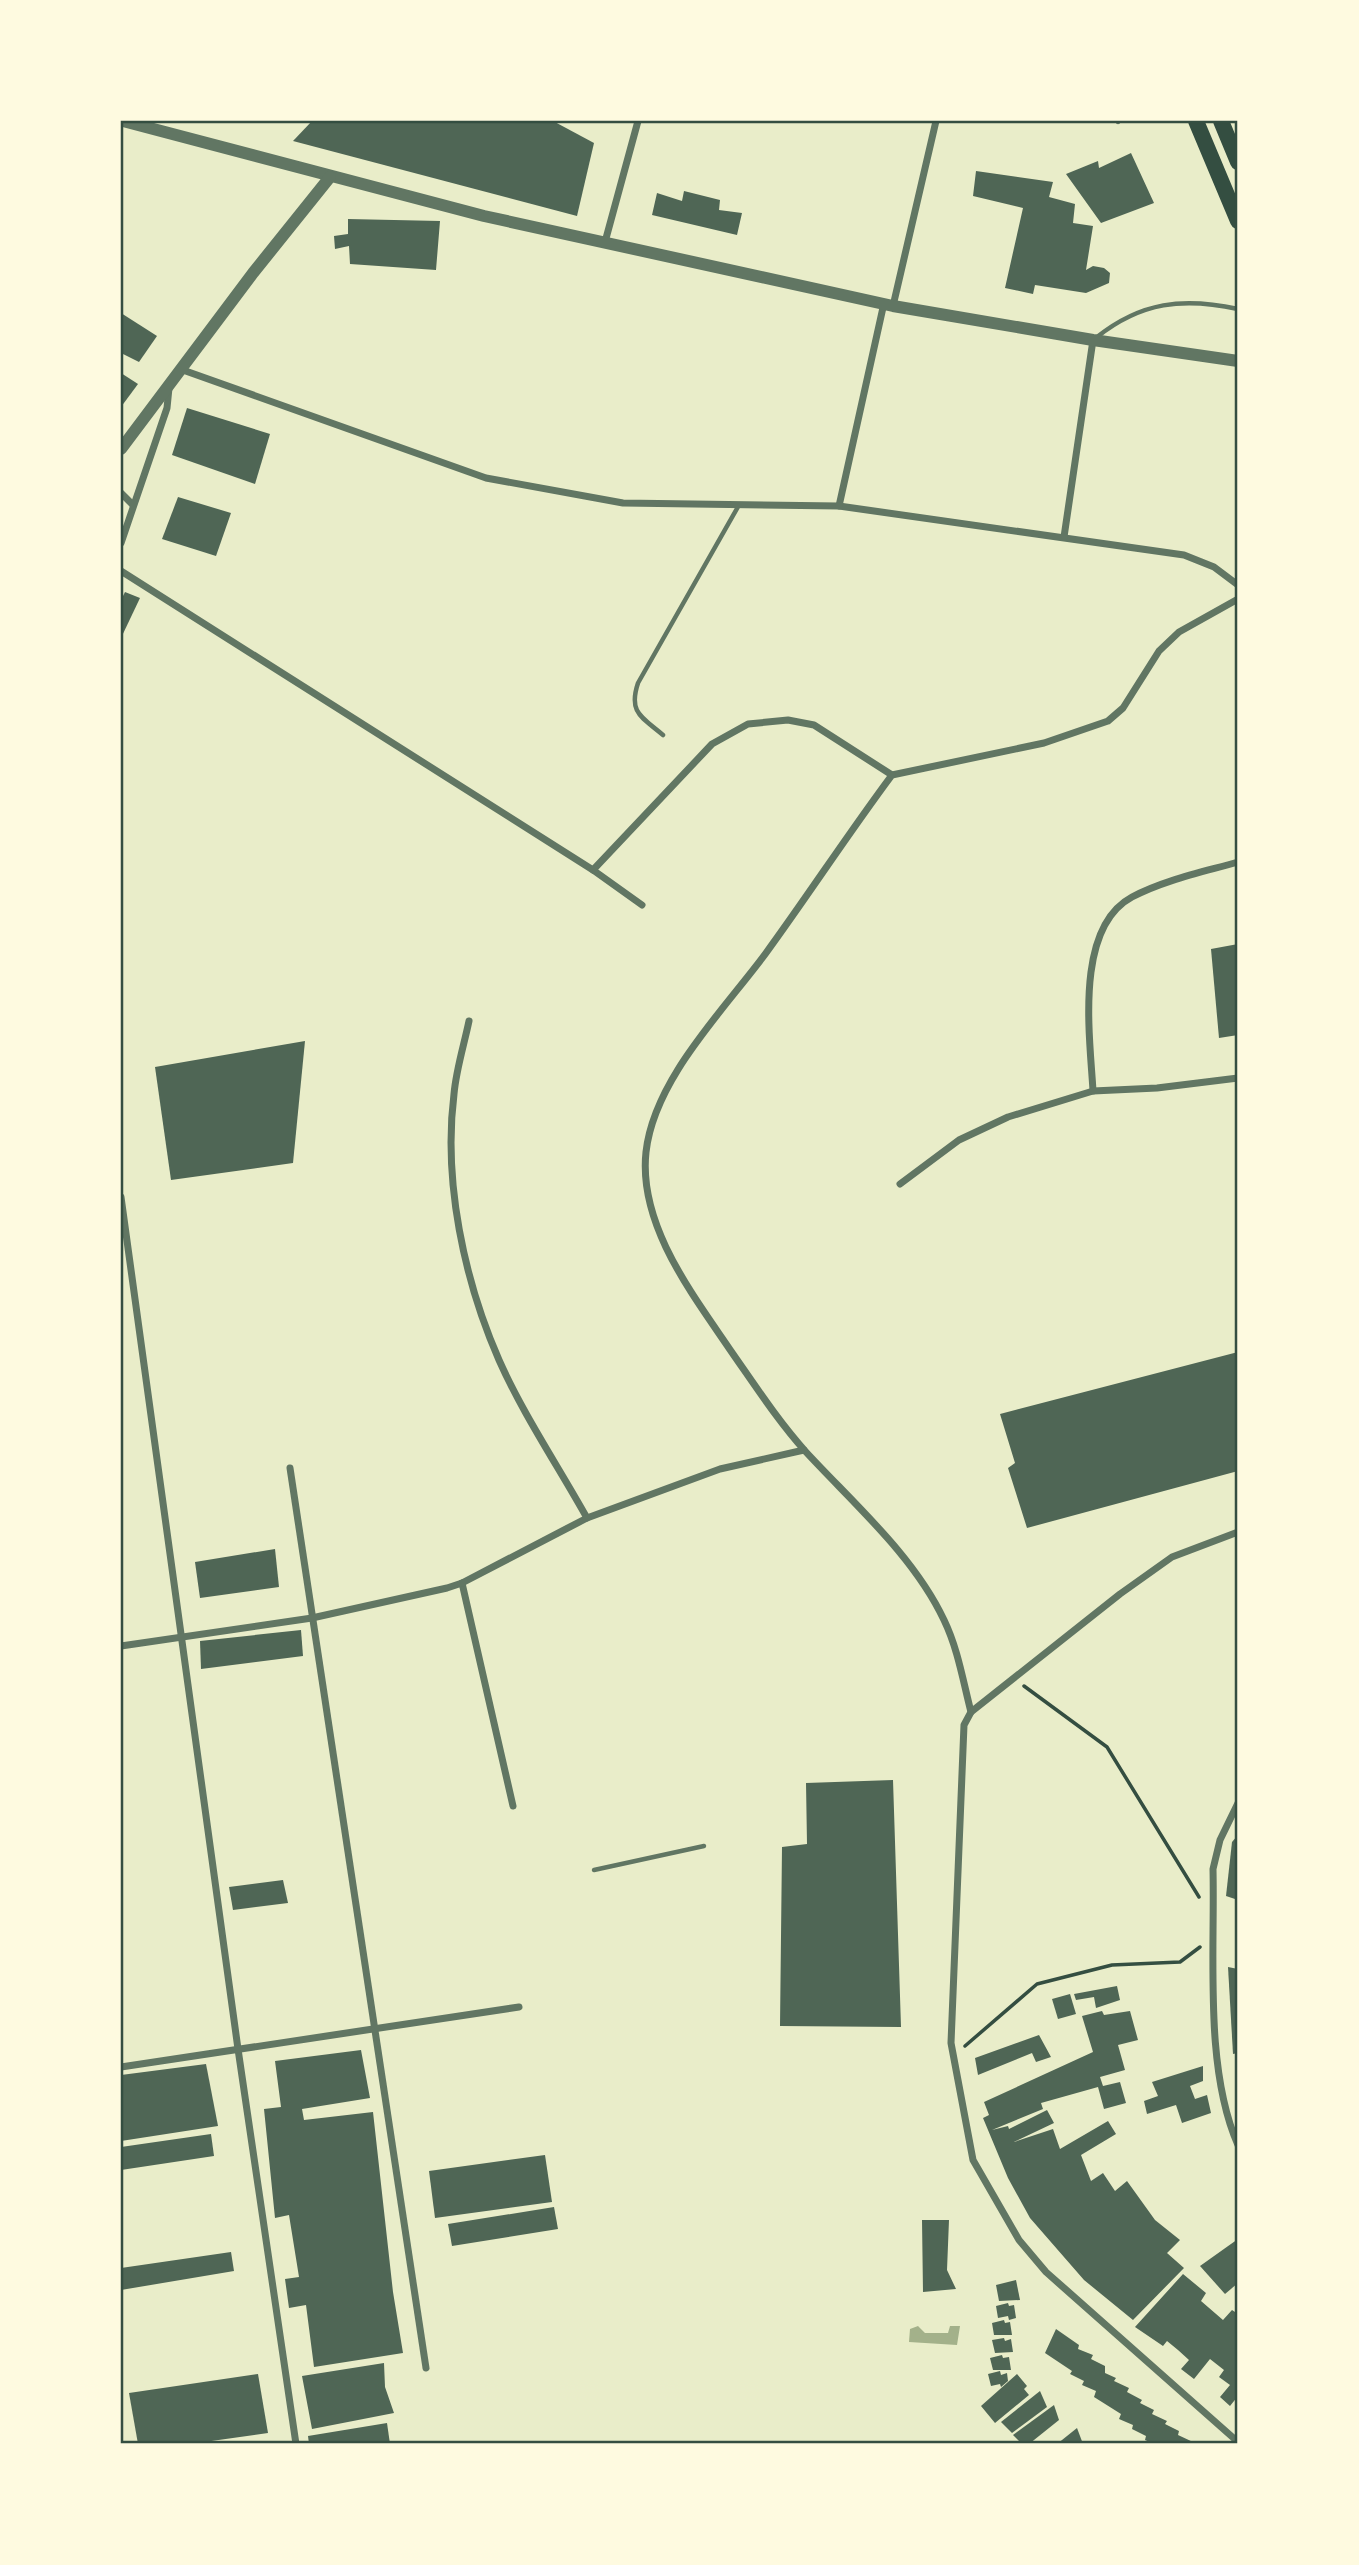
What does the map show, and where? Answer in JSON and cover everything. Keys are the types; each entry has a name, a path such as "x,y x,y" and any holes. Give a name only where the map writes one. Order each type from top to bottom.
{"main road":[{"path":"1195,121 1238,221"},
{"path":"1220,121 1238,162"}],"street":[{"path":"129,121 330,177 605,243 889,304 1093,340 1238,361"},
{"path":"605,243 638,121"},
{"path":"839,506 936,121"},
{"path":"121,449 253,273 330,177"},
{"path":"1064,537 1093,340"},
{"path":"180,369 486,478 623,503 839,506 1064,537 1184,555 1214,567 1238,585"},
{"path":"121,544 167,408 169,383"},
{"path":"121,494 133,505"},
{"path":"121,571 593,870 642,905"},
{"path":"971,1712 949,1632 930,1595 891,1544 804,1450 757,1389 689,1288 658,1225 647,1188 646,1153 655,1114 694,1045 765,953 892,775 1044,743 1108,722 1124,708 1159,651 1180,632 1238,598"},
{"path":"593,870 712,744 748,724 788,720 814,725 892,775"},
{"path":"1093,1091 1088,994 1093,953 1107,922 1129,898 1238,862"},
{"path":"469,1021 454,1093 450,1140 457,1210 478,1308 500,1362 587,1518"},
{"path":"900,1184 959,1140 1008,1117 1093,1091 1157,1088 1238,1078"},
{"path":"121,1197 238,2049 296,2444"},
{"path":"121,1646 312,1618 462,1583 587,1518 720,1469 804,1450"},
{"path":"290,1468 426,2368"},
{"path":"1238,1532 1172,1556 971,1712 964,1725 950,2001 953,2056 973,2160 1019,2240 1046,2272 1238,2442"},
{"path":"462,1583 513,1805"},
{"path":"1238,1803 1220,1840 1213,1869 1216,2056 1227,2119 1238,2146"},
{"path":"121,2067 519,2007"}],"lane":[{"path":"1093,340 1116,322 1147,306 1173,303 1238,309"},
{"path":"663,735 635,710 632,699 638,683 739,505"},
{"path":"594,1870 704,1846"}],"path":[{"path":"1014,1678 1107,1747 1214,1921"},
{"path":"953,2056 1037,1984 1112,1965 1180,1962 1204,1944 1215,1954"}],"shaded area":[{"path":"918,2326 925,2333 948,2333 950,2326 960,2326 957,2345 909,2342 910,2329"}],"building":[{"path":"312,121 553,121 594,143 577,216 293,141"},
{"path":"1131,153 1154,203 1101,223 1066,174 1098,161 1099,168"},
{"path":"976,171 1053,182 1049,197 1075,204 1073,223 1093,226 1086,270 1093,266 1104,268 1110,273 1109,283 1086,293 1035,285 1033,294 1005,288 1023,208 973,196"},
{"path":"684,191 720,200 719,210 742,213 737,235 652,215 657,193 682,201"},
{"path":"348,219 440,221 436,270 350,264 349,246 335,249 334,236 348,234"},
{"path":"121,313 157,336 139,362 121,353"},
{"path":"121,373 138,384 121,407"},
{"path":"187,408 270,434 255,484 172,455"},
{"path":"178,497 231,513 216,556 162,539"},
{"path":"125,592 140,598 121,638 121,600"},
{"path":"1238,944 1238,1035 1219,1038 1211,949"},
{"path":"305,1041 293,1163 171,1180 155,1067"},
{"path":"1238,1352 1238,1471 1027,1528 1008,1468 1015,1463 1000,1414"},
{"path":"275,1549 279,1587 200,1598 195,1562"},
{"path":"301,1630 303,1656 201,1669 200,1641"},
{"path":"893,1780 901,2027 780,2026 782,1847 807,1844 806,1783"},
{"path":"1238,1835 1238,1900 1226,1896 1232,1842"},
{"path":"283,1880 288,1903 233,1910 229,1887"},
{"path":"1228,1967 1238,1969 1238,2053 1233,2054"},
{"path":"1117,1986 1120,2000 1096,2008 1094,1997 1076,2000 1074,1994"},
{"path":"1070,1994 1076,2014 1058,2019 1052,1999"},
{"path":"1102,2011 1104,2015 1130,2011 1138,2040 1118,2045 1125,2070 1100,2077 1103,2086 1120,2082 1126,2103 1104,2109 1098,2087 1041,2103 1043,2109 992,2130 1008,2126 1009,2129 1047,2110 1054,2123 1014,2142 1053,2129 1060,2149 1108,2121 1116,2134 1081,2155 1091,2181 1103,2173 1115,2191 1127,2181 1155,2220 1180,2240 1167,2253 1184,2268 1133,2320 1084,2280 1030,2218 1008,2178 983,2118 989,2115 984,2102 1093,2052 1082,2016"},
{"path":"1039,2035 1051,2057 1036,2062 1032,2053 978,2075 975,2058"},
{"path":"361,2050 370,2098 302,2109 304,2120 373,2112 393,2292 403,2353 314,2367 306,2305 289,2308 285,2279 299,2277 289,2215 275,2218 264,2109 281,2107 275,2061"},
{"path":"206,2064 218,2126 121,2141 121,2075"},
{"path":"1203,2066 1203,2081 1190,2086 1195,2099 1207,2095 1211,2113 1182,2123 1176,2105 1147,2114 1144,2101 1158,2096 1152,2082"},
{"path":"211,2134 214,2156 121,2170 121,2147"},
{"path":"545,2155 552,2202 435,2218 429,2171"},
{"path":"554,2207 558,2229 452,2246 448,2224"},
{"path":"922,2220 949,2220 947,2270 956,2289 923,2292"},
{"path":"1238,2239 1238,2283 1225,2294 1200,2266"},
{"path":"231,2252 234,2271 121,2290 121,2268"},
{"path":"1183,2274 1206,2293 1201,2301 1223,2320 1232,2310 1238,2314 1238,2396 1230,2406 1220,2397 1230,2385 1219,2377 1224,2370 1210,2359 1194,2379 1181,2369 1189,2360 1178,2350 1167,2341 1163,2346 1135,2327"},
{"path":"1016,2280 1020,2300 999,2301 996,2285"},
{"path":"1008,2303 1009,2306 1014,2305 1016,2318 998,2318 996,2306"},
{"path":"1004,2320 1005,2323 1010,2322 1012,2335 994,2335 992,2323"},
{"path":"1056,2329 1079,2345 1078,2349 1093,2355 1091,2359 1105,2366 1105,2373 1129,2388 1127,2392 1142,2400 1140,2403 1154,2410 1152,2414 1167,2421 1165,2424 1179,2431 1178,2435 1193,2442 1192,2444 1154,2444 1145,2440 1146,2436 1132,2429 1133,2425 1119,2419 1121,2414 1094,2397 1096,2391 1082,2385 1084,2381 1070,2374 1072,2371 1045,2353"},
{"path":"1004,2338 1005,2341 1011,2339 1013,2352 995,2353 992,2340"},
{"path":"1002,2355 1003,2358 1009,2357 1011,2370 993,2370 990,2358"},
{"path":"384,2363 385,2387 394,2413 312,2429 302,2376"},
{"path":"1000,2371 1001,2375 1007,2373 1008,2381 1001,2387 1000,2384 991,2386 988,2374"},
{"path":"258,2374 268,2433 190,2444 138,2444 129,2393"},
{"path":"1017,2374 1027,2386 1024,2389 1029,2395 995,2423 981,2406"},
{"path":"1040,2391 1047,2407 1012,2433 1001,2422"},
{"path":"1054,2405 1059,2420 1029,2444 1022,2444 1013,2435"},
{"path":"387,2423 390,2444 309,2444 308,2436"},
{"path":"1077,2428 1083,2444 1057,2444"}]}
